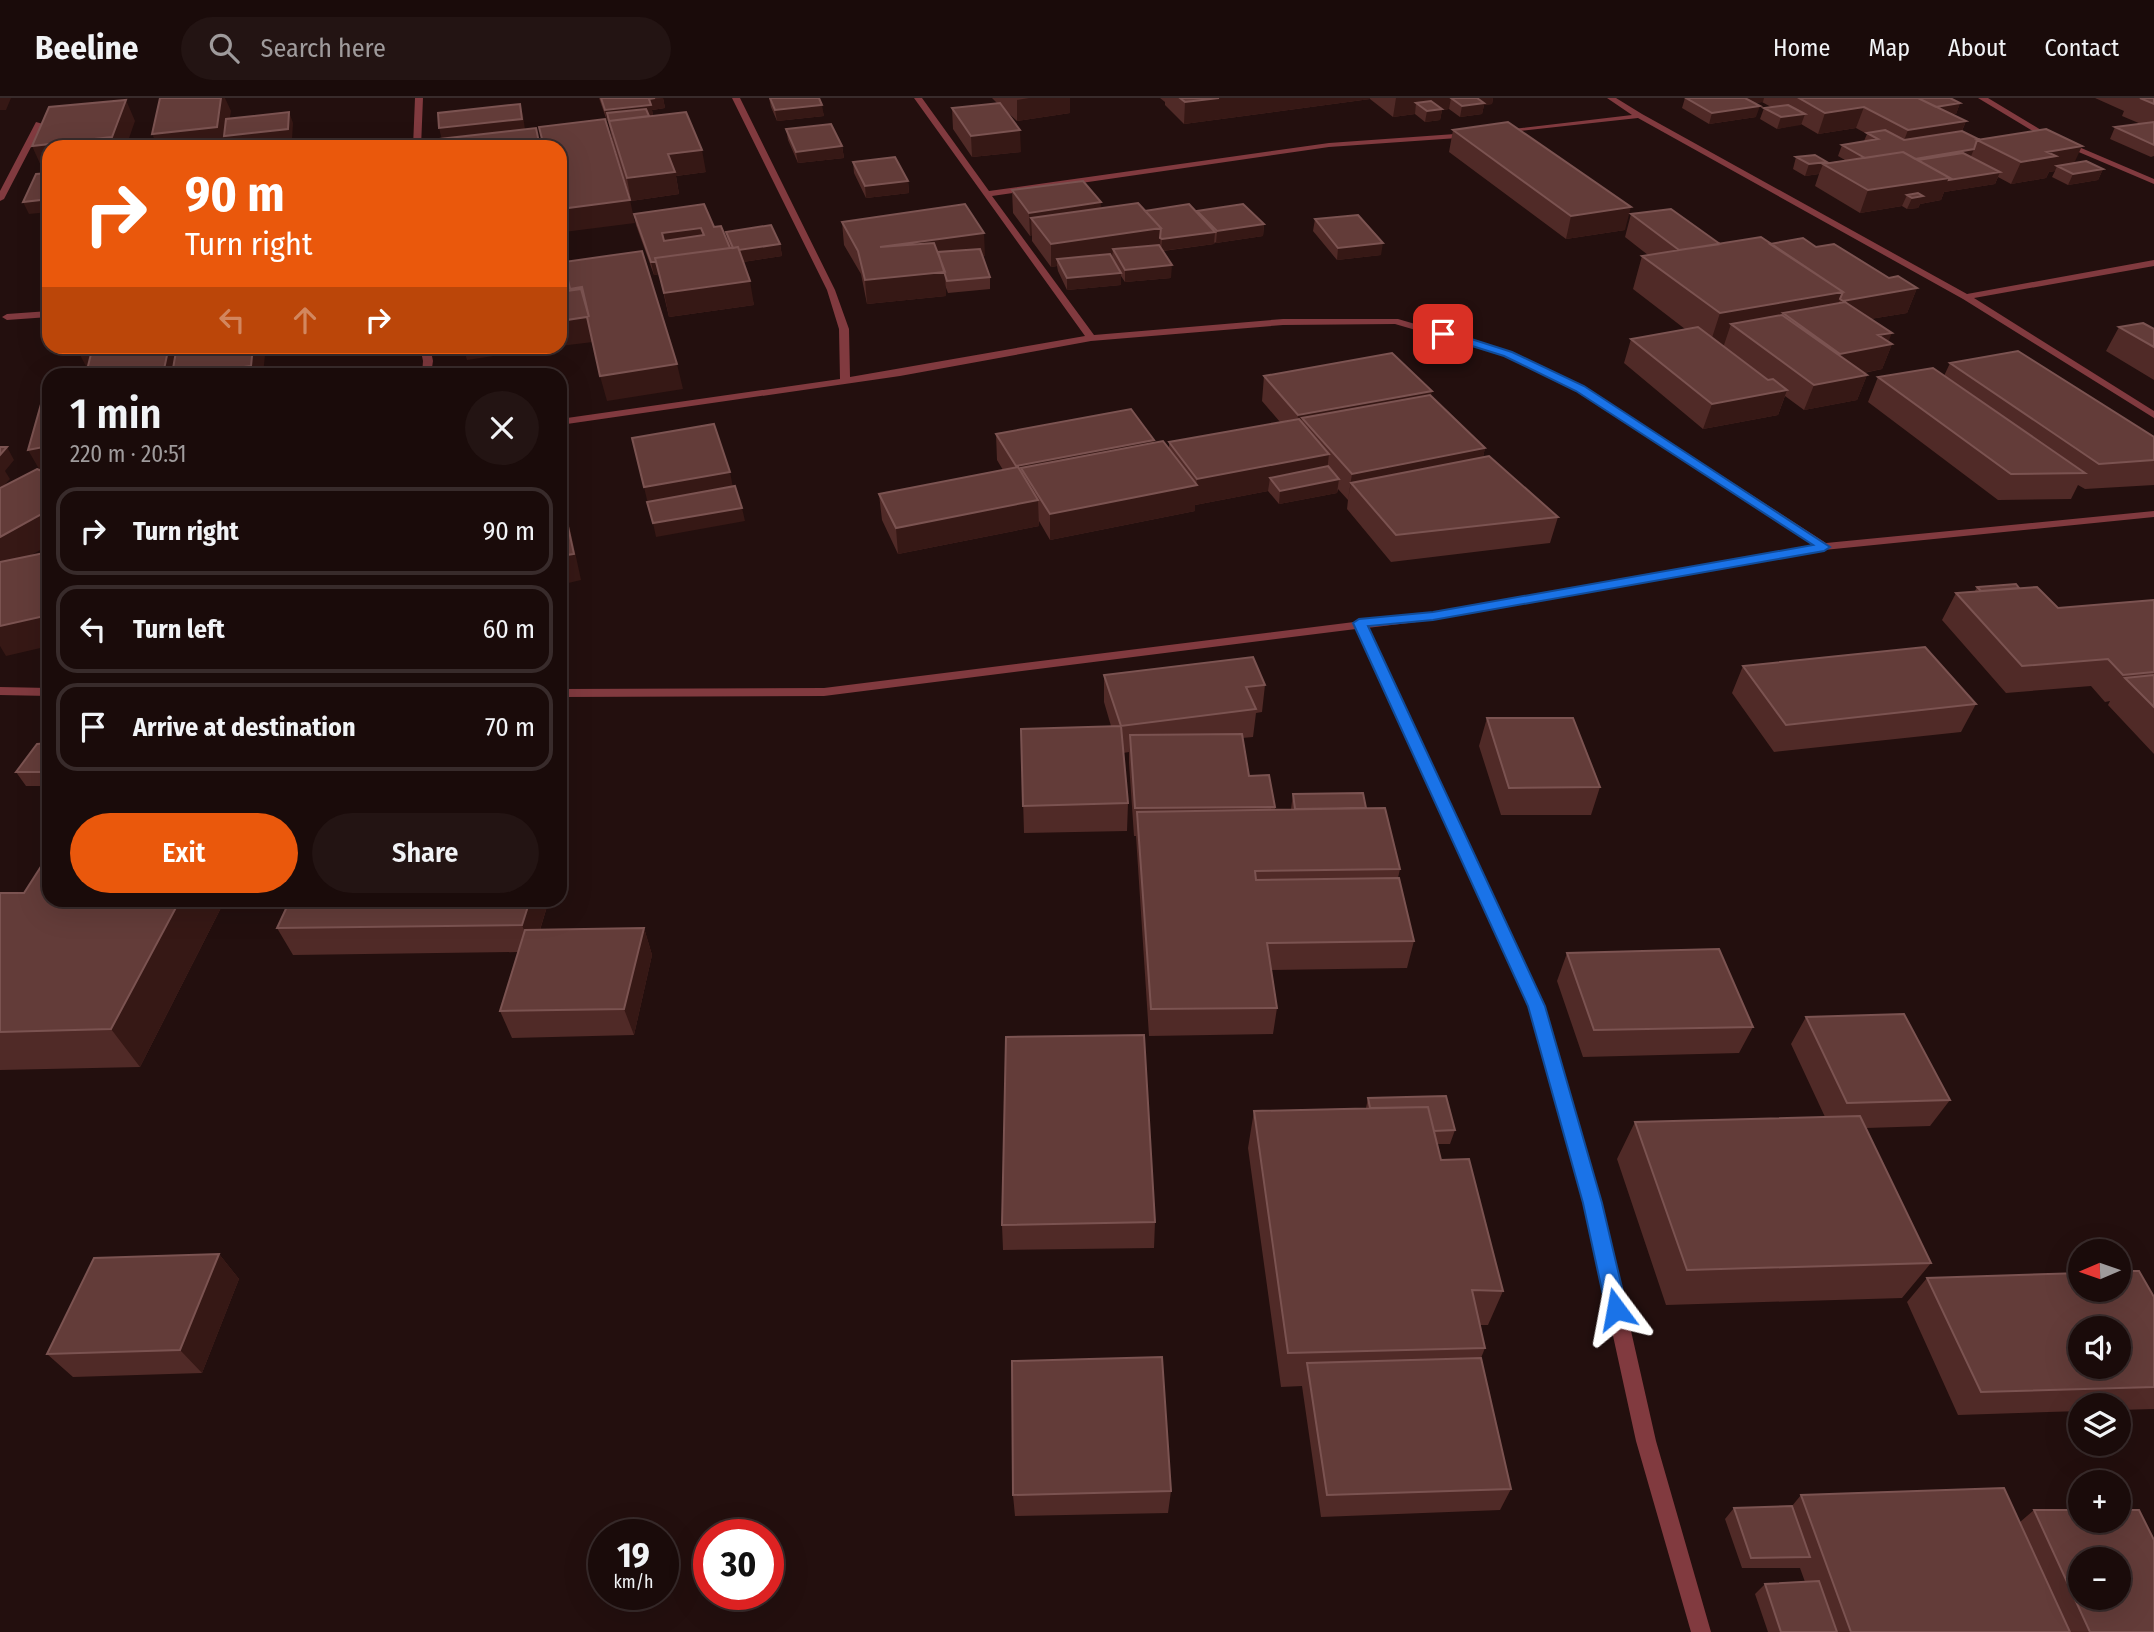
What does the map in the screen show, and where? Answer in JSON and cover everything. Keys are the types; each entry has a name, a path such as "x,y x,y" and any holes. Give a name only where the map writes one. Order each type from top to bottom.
{"street":[{"path":"417,140 419,98"},
{"path":"743,98 736,98 831,290 844,328 845,379"},
{"path":"918,98 1091,338"},
{"path":"1611,98 1966,297 2154,415"},
{"path":"1982,98 1994,103 2024,125 2064,145 2154,182"},
{"path":"987,194 1329,145 1446,138 1639,116"},
{"path":"0,199 39,124"},
{"path":"1966,297 2154,263"},
{"path":"0,305 4,321 42,315"},
{"path":"567,421 900,373 1091,338 1283,322 1395,321 1468,340 1508,354 1580,388 1824,547"},
{"path":"567,693 824,692 1359,623 1433,616 1824,547 2154,514"},
{"path":"1359,623 1536,1006 1593,1203 1646,1441 1701,1632"},
{"path":"0,691 42,692"}],"building":[{"path":"160,98 221,98 217,127 152,134"},
{"path":"601,98 655,98 649,99 651,105 605,110"},
{"path":"770,98 819,98 822,105 775,110"},
{"path":"1180,98 1219,98 1185,102"},
{"path":"1451,98 1477,98 1484,103 1462,106"},
{"path":"1686,98 1745,98 1760,106 1712,113"},
{"path":"1799,98 1918,98 1966,121 1908,130 1864,107 1825,113"},
{"path":"1918,98 1950,98 1960,103 1936,107"},
{"path":"2140,98 2154,98 2154,104"},
{"path":"126,100 112,137 42,140 42,145 32,146 49,107"},
{"path":"1431,101 1442,109 1427,111 1416,103"},
{"path":"1000,103 1020,130 971,136 952,108"},
{"path":"520,104 522,119 439,128 438,113"},
{"path":"1788,105 1805,114 1781,117 1764,108"},
{"path":"646,109 649,116 609,121 607,113"},
{"path":"289,112 288,129 224,136 226,119"},
{"path":"686,112 702,150 668,154 675,172 627,178 609,121"},
{"path":"605,119 630,200 567,208 567,140 542,140 539,127"},
{"path":"1508,122 1631,207 1571,216 1453,130"},
{"path":"2154,122 2154,145 2115,127"},
{"path":"831,124 842,146 796,152 786,129"},
{"path":"536,128 539,140 440,140"},
{"path":"2046,129 2082,146 2047,152 2056,156 2021,162 1977,140"},
{"path":"1885,130 1904,140 1962,131 1980,140 1977,140 1974,149 1915,159 1903,152 1865,158 1842,145 1878,139 1867,133"},
{"path":"1903,152 1950,178 1868,190 1823,164"},
{"path":"1963,153 2000,172 1949,180 1950,178 1918,160"},
{"path":"1815,155 1827,162 1809,164 1796,157"},
{"path":"895,157 908,181 865,186 853,162"},
{"path":"2086,161 2103,169 2073,174 2057,166"},
{"path":"36,174 42,174 42,200 23,202"},
{"path":"1083,181 1101,202 1029,213 1012,190"},
{"path":"1918,193 1923,196 1912,198 1907,195"},
{"path":"1138,203 1161,228 1051,244 1031,218"},
{"path":"704,204 714,227 721,226 730,248 655,258 656,262 651,262 634,214","holes":["701,228 704,235 664,241 662,233"]},
{"path":"965,204 984,233 880,247 934,243 945,272 865,280 858,251 842,222"},
{"path":"1189,204 1215,232 1160,238 1161,228 1145,211"},
{"path":"1243,204 1264,224 1217,231 1197,211"},
{"path":"1671,209 1720,244 1679,250 1631,214"},
{"path":"1358,215 1383,243 1338,248 1315,219"},
{"path":"771,225 780,244 739,250 738,247 733,248 726,232"},
{"path":"1761,237 1843,292 1720,313 1642,256"},
{"path":"1803,238 1816,247 1834,244 1889,278 1898,276 1917,288 1843,301 1840,299 1843,292 1770,244"},
{"path":"1159,245 1172,265 1125,270 1113,249"},
{"path":"738,247 750,281 664,293 655,258"},
{"path":"980,249 990,277 947,281 938,252"},
{"path":"642,251 677,364 600,376 587,317 567,320 567,291 581,289 589,317 582,287 570,289 567,262"},
{"path":"1110,254 1121,273 1067,278 1057,259"},
{"path":"1845,302 1892,333 1878,335 1892,344 1840,354 1783,313"},
{"path":"1782,315 1867,375 1814,385 1731,324"},
{"path":"2143,323 2154,329 2154,347 2119,327"},
{"path":"1698,327 1768,380 1773,379 1787,390 1712,404 1631,339"},
{"path":"2018,351 2154,437 2154,460 2099,464 1950,363"},
{"path":"1392,353 1432,391 1298,415 1264,376"},
{"path":"91,354 167,354 164,368 88,368"},
{"path":"176,354 252,354 251,366 173,368"},
{"path":"1933,368 2085,473 2011,474 1878,377"},
{"path":"1430,395 1485,448 1352,474 1302,418"},
{"path":"42,401 42,447 28,450"},
{"path":"1131,409 1154,440 1016,466 996,434"},
{"path":"1299,419 1329,454 1197,479 1169,442"},
{"path":"714,424 730,472 644,487 632,438"},
{"path":"1163,441 1197,485 1050,514 1021,468"},
{"path":"1489,456 1558,517 1396,535 1351,483"},
{"path":"1328,466 1339,479 1280,491 1270,478"},
{"path":"1018,467 1038,500 896,528 879,494"},
{"path":"37,469 42,471 42,514 0,537 0,488"},
{"path":"735,486 742,508 653,523 647,502"},
{"path":"567,522 574,554 567,555"},
{"path":"42,553 42,617 0,626 0,562"},
{"path":"2016,584 2019,588 1981,591 1977,587"},
{"path":"2037,587 2058,608 2154,600 2154,672 2123,675 2108,659 2022,666 1956,593"},
{"path":"1925,647 1976,704 1786,725 1743,666"},
{"path":"1253,657 1265,685 1246,687 1256,709 1121,726 1104,675"},
{"path":"2154,675 2154,707 2125,678"},
{"path":"1487,718 1573,718 1600,787 1509,788"},
{"path":"1121,726 1128,803 1023,806 1021,729"},
{"path":"1242,734 1249,776 1269,775 1275,807 1135,808 1130,735"},
{"path":"37,744 42,744 42,772 16,772"},
{"path":"1363,793 1366,808 1295,809 1293,794"},
{"path":"1385,808 1400,869 1255,871 1256,880 1399,878 1414,941 1267,943 1277,1008 1151,1009 1137,812"},
{"path":"42,865 42,907 176,907 111,1029 0,1032 0,893 24,893"},
{"path":"287,907 528,907 522,925 277,928"},
{"path":"644,928 624,1009 500,1011 525,930"},
{"path":"1719,949 1753,1027 1594,1030 1567,953"},
{"path":"1904,1014 1950,1100 1847,1103 1806,1017"},
{"path":"1144,1035 1155,1222 1002,1225 1006,1037"},
{"path":"1446,1096 1455,1130 1434,1131 1428,1107 1370,1108 1368,1098"},
{"path":"1428,1107 1441,1160 1469,1159 1503,1291 1472,1290 1485,1348 1288,1353 1254,1111"},
{"path":"1860,1116 1931,1263 1687,1270 1635,1122"},
{"path":"219,1254 180,1350 47,1354 94,1258"},
{"path":"2132,1271 2139,1271 2154,1297 2154,1387 1981,1392 1927,1278 2068,1273 2068,1302 2132,1302"},
{"path":"1162,1357 1171,1491 1013,1495 1012,1361"},
{"path":"1481,1358 1511,1489 1327,1495 1307,1363"},
{"path":"2004,1488 2070,1632 1851,1632 1801,1495"},
{"path":"1792,1506 1810,1557 1751,1558 1734,1508"},
{"path":"2034,1510 2068,1510 2068,1533 2131,1533 2131,1510 2139,1510 2154,1540 2154,1632 2090,1632 2080,1610 2131,1610 2131,1547 2068,1547 2068,1584"},
{"path":"1819,1581 1837,1632 1781,1632 1765,1584"}],"route":[{"path":"1443,334 1508,354 1580,388 1824,547 1433,616 1359,623 1536,1006 1593,1203 1616,1309"}]}
